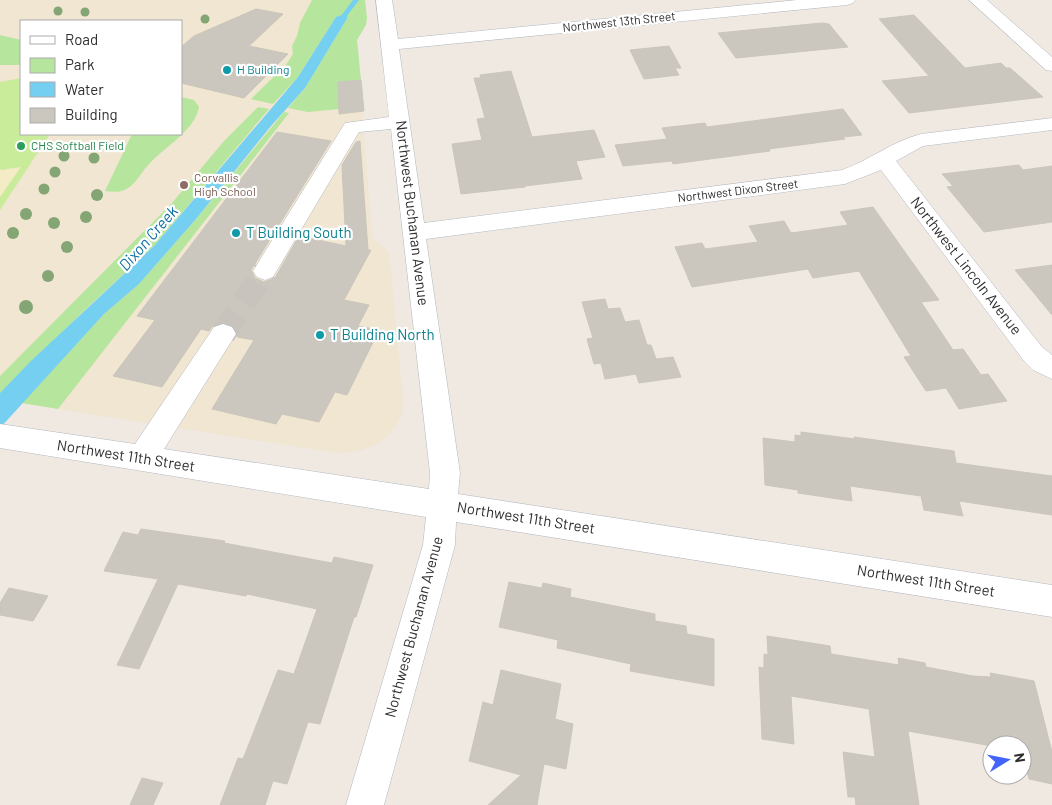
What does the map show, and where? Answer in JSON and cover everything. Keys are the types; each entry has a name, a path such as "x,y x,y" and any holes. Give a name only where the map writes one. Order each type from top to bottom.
{"street":[{"name":"Northwest Buchanan Avenue","path":"365,805 439,545 445,473 384,0"},
{"name":"Northwest 13th Street","path":"391,44 767,4 847,0"},
{"path":"977,0 1052,66"},
{"path":"265,271 352,127 400,122"},
{"name":"Northwest Dixon Street","path":"414,232 845,178 857,175 911,143 921,140 1052,124"},
{"name":"Northwest Lincoln Avenue","path":"884,160 1033,354 1052,368"},
{"path":"142,458 223,334"},
{"name":"Northwest 11th Street","path":"1,436 1052,601"}],"shaded area":[{"name":"Corvallis High School","path":"0,0 364,0 357,41 372,237 388,251 390,261 403,400 402,413 396,426 387,437 373,446 359,451 337,453 0,400"}],"green space":[{"path":"312,0 365,0 366,25 357,40 361,80 338,83 339,109 308,112 288,108 305,88 348,17 336,17 298,77 273,104 251,99 286,65 293,54 292,46 300,23"},
{"path":"0,35 20,40 20,65 0,65"},
{"name":"CHS Softball Field","path":"20,78 20,135 49,135 0,210 0,197 21,167 1,170 0,168 0,82"},
{"path":"182,97 194,100 199,107 192,123 182,134"},
{"path":"258,107 269,109 154,246 0,393 0,376 172,203 224,141"},
{"path":"284,112 289,113 58,409 22,403 104,314 139,284 196,219"},
{"path":"132,135 181,135 148,165 131,186 120,191 105,191"}],"sand":[{"path":"21,166 0,197 0,168 1,170"}],"water":[{"path":"342,15 348,17 305,88 139,284 104,314 0,428 0,393 32,360 154,246 298,77 336,17"}],"building":[{"name":"H Building","path":"256,9 283,14 249,46 288,54 244,98 182,83 182,46 194,36"},
{"path":"914,15 965,68 1001,63 1006,68 1010,68 1043,97 909,113 882,81 929,76 879,19"},
{"path":"822,23 829,24 848,47 736,58 718,33"},
{"path":"669,46 681,68 675,68 679,75 644,79 630,50"},
{"path":"511,71 532,137 594,130 605,157 576,161 582,179 461,194 452,144 482,140 477,119 485,118 474,78 481,78 480,75"},
{"path":"361,80 364,111 339,114 338,82"},
{"path":"843,109 862,135 769,149 770,151 673,164 672,161 623,166 615,145 667,139 662,128 705,123 707,127"},
{"path":"277,132 331,141 251,270 255,278 264,282 275,278 299,236 346,246 342,165 356,142 360,141 368,250 371,250 344,300 369,305 358,326 379,330 347,395 335,392 319,422 282,414 276,424 212,409 254,340 237,337 238,333 234,326 224,322 213,325 209,331 201,329 162,387 113,376 155,320 137,316"},
{"path":"1019,165 1023,170 1052,166 1052,222 984,232 947,187 953,186 942,174"},
{"path":"873,207 939,300 921,302 953,350 963,349 981,375 988,374 1007,401 959,409 946,388 926,391 904,357 911,356 859,271 813,278 808,269 692,287 675,247 702,243 705,249 758,242 749,226 784,221 791,233 848,225 840,212"},
{"path":"1052,265 1052,315 1015,270"},
{"path":"605,299 608,309 620,308 625,322 639,320 647,345 651,345 656,359 673,357 681,377 639,383 636,374 605,379 601,363 594,364 587,339 593,338 582,302"},
{"path":"801,432 855,439 854,437 954,451 956,463 1052,476 1052,515 959,501 963,516 924,510 921,496 850,486 852,501 798,493 798,490 765,485 763,438 795,442 795,435 801,436"},
{"path":"141,529 225,541 224,543 332,563 334,557 373,565 356,617 354,617 320,724 308,722 287,784 273,781 265,805 220,805 238,758 243,759 278,670 294,674 317,609 247,594 246,596 178,584 139,669 117,665 158,579 104,571 123,532 138,535"},
{"path":"509,582 542,588 543,583 571,589 570,597 655,614 655,621 686,626 687,634 714,639 714,686 630,671 631,664 557,648 558,640 499,627"},
{"path":"9,588 48,596 33,621 0,615 0,603"},
{"path":"767,636 830,646 831,654 899,665 898,658 925,663 926,667 973,676 991,677 990,673 1034,681 1052,752 1052,784 1032,780 1032,735 982,735 982,744 908,731 919,805 856,805 855,797 848,797 843,752 875,757 869,709 791,696 794,744 762,739 759,667 764,668 764,654 768,655"},
{"path":"501,670 561,684 555,719 573,724 566,769 544,764 537,805 488,805 521,775 469,761 483,702 493,705"},
{"path":"142,778 163,783 153,805 130,805"}],"waterway":[{"name":"Dixon Creek","path":"338,24 356,0"}],"tunnel":[{"path":"223,334 265,271"}],"place":[{"name":"H Building","path":"227,70"},
{"name":"CHS Softball Field","path":"21,146"},
{"name":"Corvallis High School","path":"184,185"},
{"name":"T Building South","path":"236,233"},
{"name":"T Building North","path":"320,335"}]}
